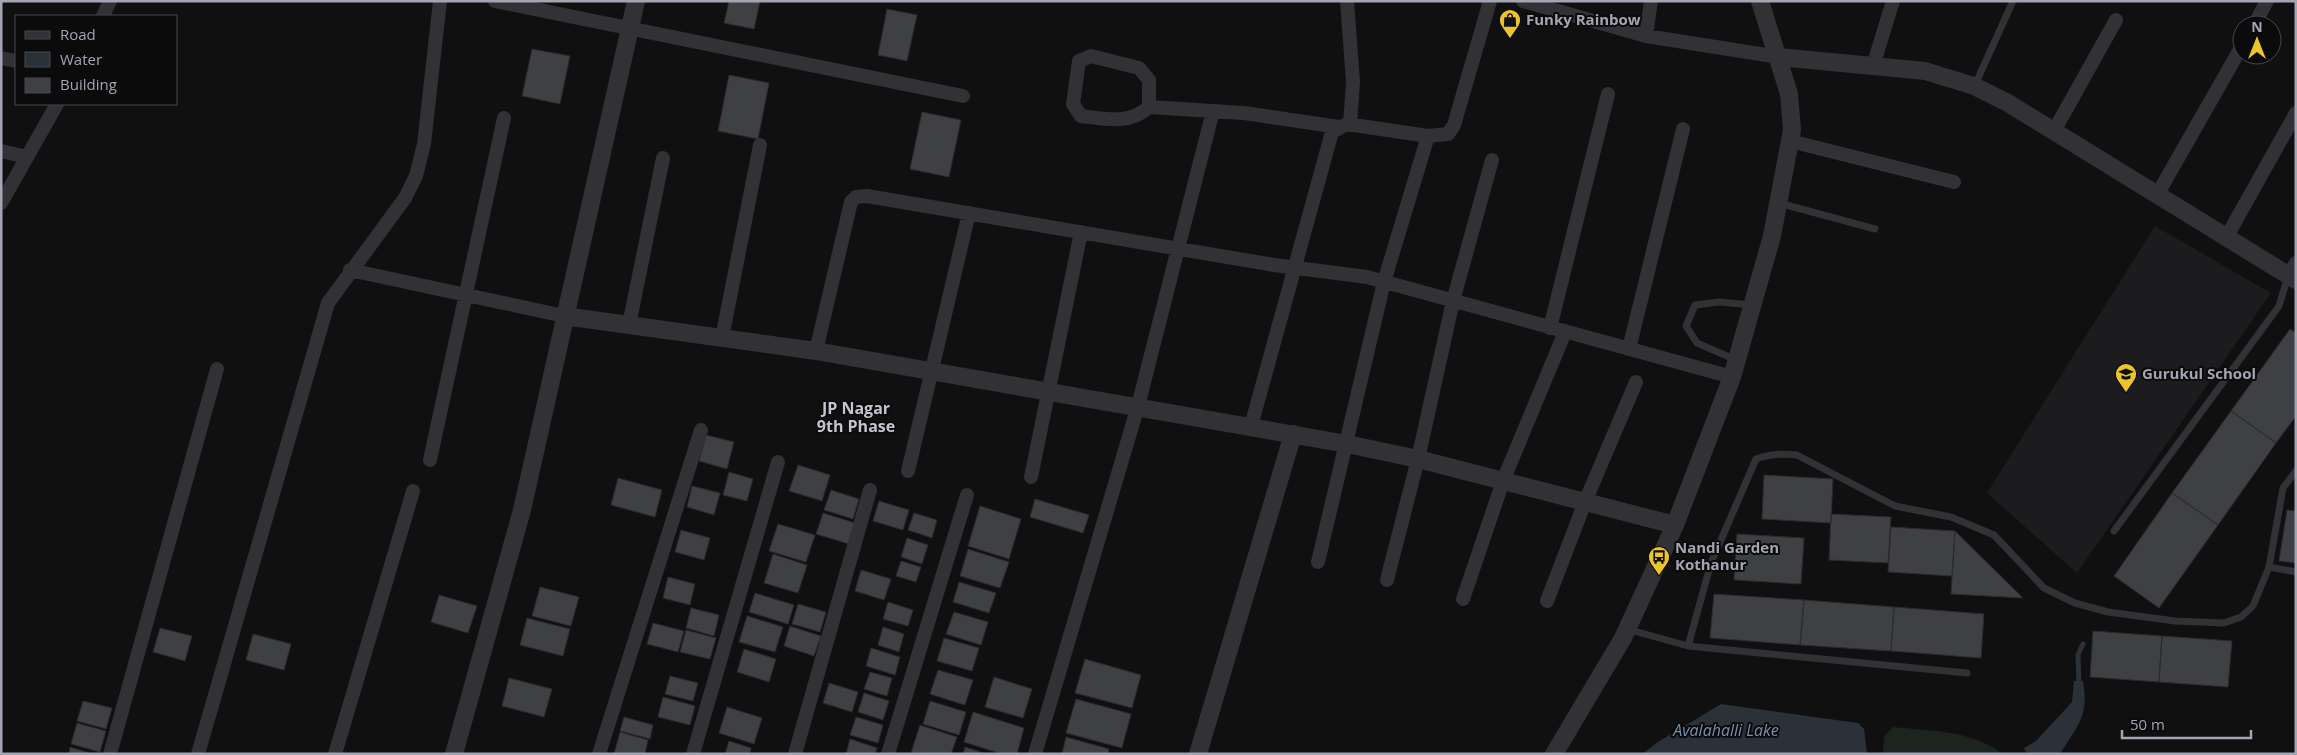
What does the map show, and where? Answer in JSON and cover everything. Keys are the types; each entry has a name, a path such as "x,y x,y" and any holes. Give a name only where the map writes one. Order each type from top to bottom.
{"street":[{"path":"103,15 110,1"},
{"path":"198,754 328,302 405,198 416,176 424,144 440,1"},
{"path":"495,1 963,96"},
{"path":"456,753 522,510 636,1"},
{"path":"1344,126 1353,82 1348,1"},
{"path":"1149,107 1149,80 1139,68 1091,56 1079,61 1073,104 1081,116 1121,121 1140,115 1149,107 1213,111 1428,136 1448,134 1454,125 1490,1"},
{"path":"1646,36 1651,1"},
{"path":"1554,754 1626,629 1675,525 1734,368 1752,305 1779,203 1792,130 1789,94 1760,1"},
{"path":"1872,66 1893,1"},
{"path":"2259,15 2267,1"},
{"path":"1527,2 1646,36 1778,57 1925,71 1974,86 2008,103 2226,238 2293,273"},
{"path":"2054,131 2116,20"},
{"path":"1,58 15,61"},
{"path":"2157,194 2232,63"},
{"path":"1550,328 1608,94"},
{"path":"1,203 56,105"},
{"path":"1035,754 1138,406 1213,111"},
{"path":"2226,238 2296,113"},
{"path":"430,460 504,118"},
{"path":"1251,426 1332,132 1344,126"},
{"path":"1629,349 1683,129"},
{"path":"1318,562 1384,282 1428,136"},
{"path":"1790,141 1954,182"},
{"path":"722,338 760,145"},
{"path":"1,151 27,156"},
{"path":"629,325 663,158"},
{"path":"1387,580 1418,459 1453,301 1492,160"},
{"path":"816,351 851,202 856,196 867,196 1384,282 1629,349 1734,368"},
{"path":"908,471 969,213"},
{"path":"1031,477 1081,232"},
{"path":"350,270 564,316 816,351 1347,444 1418,459 1675,525"},
{"path":"1463,599 1503,481 1565,332"},
{"path":"110,754 217,369"},
{"path":"1547,601 1585,502 1636,382"},
{"path":"599,754 701,430"},
{"path":"1198,754 1293,434"},
{"path":"693,754 778,462"},
{"path":"795,754 870,490"},
{"path":"335,754 413,491"},
{"path":"888,754 967,495"}],"lane":[{"path":"1974,86 2014,1"},
{"path":"1779,203 1875,229"},
{"path":"2114,531 2280,306 2293,273"},
{"path":"1734,368 1697,343 1686,326 1695,304 1719,302 1752,305"},
{"path":"1688,646 1712,563 1756,459 1781,453 1797,455 1895,506 1951,517 1994,535 2044,588 2075,603 2108,612 2175,621 2224,623 2241,617 2253,606 2269,567 2283,488 2296,471"},
{"path":"2269,567 2296,572"},
{"path":"1626,629 1688,646 1966,673"}],"shaded area":[{"name":"Gurukul School","path":"2155,226 2271,293 2077,573 1987,493"},
{"path":"1893,727 1937,731 1964,736 1991,746 2003,754 1883,754 1884,737"}],"water":[{"path":"2074,681 2083,681 2083,712 2077,727 2060,754 2027,754 2024,748 2036,741 2072,702"},
{"name":"Avalahalli Lake","path":"1721,704 1858,723 1864,729 1867,754 1642,754 1658,742"}],"building":[{"path":"729,1 760,1 754,29 724,23"},
{"path":"887,9 917,15 907,61 878,55"},
{"path":"532,49 570,56 560,104 522,96"},
{"path":"729,75 769,83 758,139 718,131"},
{"path":"922,112 961,120 949,177 910,169"},
{"path":"2290,329 2296,333 2296,416 2276,443 2231,411"},
{"path":"2231,411 2276,443 2218,525 2172,493"},
{"path":"706,435 734,442 727,469 699,461"},
{"path":"798,465 830,475 822,501 789,491"},
{"path":"729,472 753,479 747,501 723,495"},
{"path":"1764,475 1833,479 1831,523 1762,519"},
{"path":"618,478 662,490 655,517 611,505"},
{"path":"692,486 720,493 714,515 687,507"},
{"path":"831,490 859,499 853,519 824,510"},
{"path":"2172,493 2218,525 2159,608 2114,576"},
{"path":"1035,499 1089,515 1083,533 1030,517"},
{"path":"879,501 909,510 903,530 873,521"},
{"path":"980,506 1021,519 1009,559 968,546"},
{"path":"2287,510 2296,511 2296,563 2279,561"},
{"path":"823,513 855,523 849,544 816,534"},
{"path":"914,513 937,520 932,538 908,530"},
{"path":"1831,514 1891,517 1888,563 1829,560"},
{"path":"778,524 815,535 806,562 769,551"},
{"path":"1891,527 1955,531 1952,576 1888,572"},
{"path":"681,530 710,538 704,560 675,552"},
{"path":"1955,531 2023,598 1951,594"},
{"path":"1737,534 1804,538 1801,584 1734,580"},
{"path":"907,538 928,545 922,564 901,557"},
{"path":"968,549 1009,562 1000,588 960,576"},
{"path":"773,554 807,565 798,593 764,583"},
{"path":"901,561 921,567 916,582 896,576"},
{"path":"861,570 891,579 884,600 855,591"},
{"path":"668,577 695,584 690,605 663,598"},
{"path":"959,582 996,593 989,613 953,602"},
{"path":"540,587 579,597 571,626 532,616"},
{"path":"755,593 794,605 788,624 749,612"},
{"path":"1714,594 1804,600 1800,645 1710,638"},
{"path":"439,595 477,606 468,633 431,622"},
{"path":"1804,600 1894,607 1891,651 1800,645"},
{"path":"888,602 913,610 908,626 883,619"},
{"path":"798,604 826,612 820,632 792,624"},
{"path":"1894,607 1984,614 1981,658 1891,651"},
{"path":"691,608 719,615 714,636 686,628"},
{"path":"954,612 988,622 981,645 946,634"},
{"path":"747,616 783,627 775,652 739,642"},
{"path":"527,618 570,629 563,656 520,645"},
{"path":"653,623 684,631 678,652 647,644"},
{"path":"790,626 821,636 814,656 784,646"},
{"path":"883,627 904,634 899,652 878,645"},
{"path":"160,628 192,636 185,661 153,652"},
{"path":"686,630 716,638 710,659 680,652"},
{"path":"2093,631 2162,636 2159,682 2090,677"},
{"path":"253,634 291,644 284,670 246,660"},
{"path":"2162,636 2232,641 2228,687 2159,682"},
{"path":"944,638 979,648 972,671 937,661"},
{"path":"871,648 900,657 895,675 866,666"},
{"path":"744,649 776,659 769,682 737,672"},
{"path":"1085,659 1141,675 1132,708 1075,693"},
{"path":"938,670 973,680 965,705 930,694"},
{"path":"870,672 892,678 887,696 864,689"},
{"path":"670,676 698,683 693,701 665,694"},
{"path":"994,677 1032,689 1023,718 985,707"},
{"path":"509,678 552,689 544,717 502,706"},
{"path":"829,683 858,692 852,712 823,703"},
{"path":"864,693 889,701 883,720 858,712"},
{"path":"663,697 695,706 690,725 658,717"},
{"path":"1076,699 1131,714 1122,748 1066,733"},
{"path":"83,701 112,708 106,729 77,721"},
{"path":"930,701 966,712 959,735 923,724"},
{"path":"727,707 762,718 754,744 719,733"},
{"path":"973,712 1024,728 1017,754 1002,754 964,742"},
{"path":"624,717 653,725 650,739 620,731"},
{"path":"856,717 883,725 878,743 850,735"},
{"path":"77,723 106,731 100,752 71,744"},
{"path":"920,725 957,737 951,754 911,753"},
{"path":"620,732 648,740 645,754 614,754"},
{"path":"1066,737 1109,749 1108,754 1062,754"},
{"path":"850,739 877,748 875,754 846,754"},
{"path":"729,741 751,748 750,754 725,754"},
{"path":"70,747 93,754 69,754"},
{"path":"965,747 987,754 963,754"}],"waterway":[{"path":"2079,687 2078,655 2083,644"}],"place":[{"name":"Funky Rainbow","path":"1510,39"},
{"name":"Gurukul School","path":"2126,393"},
{"name":"Nandi Garden Kothanur","path":"1659,576"}],"district":[{"name":"JP Nagar 9th Phase","path":"856,417"}]}
